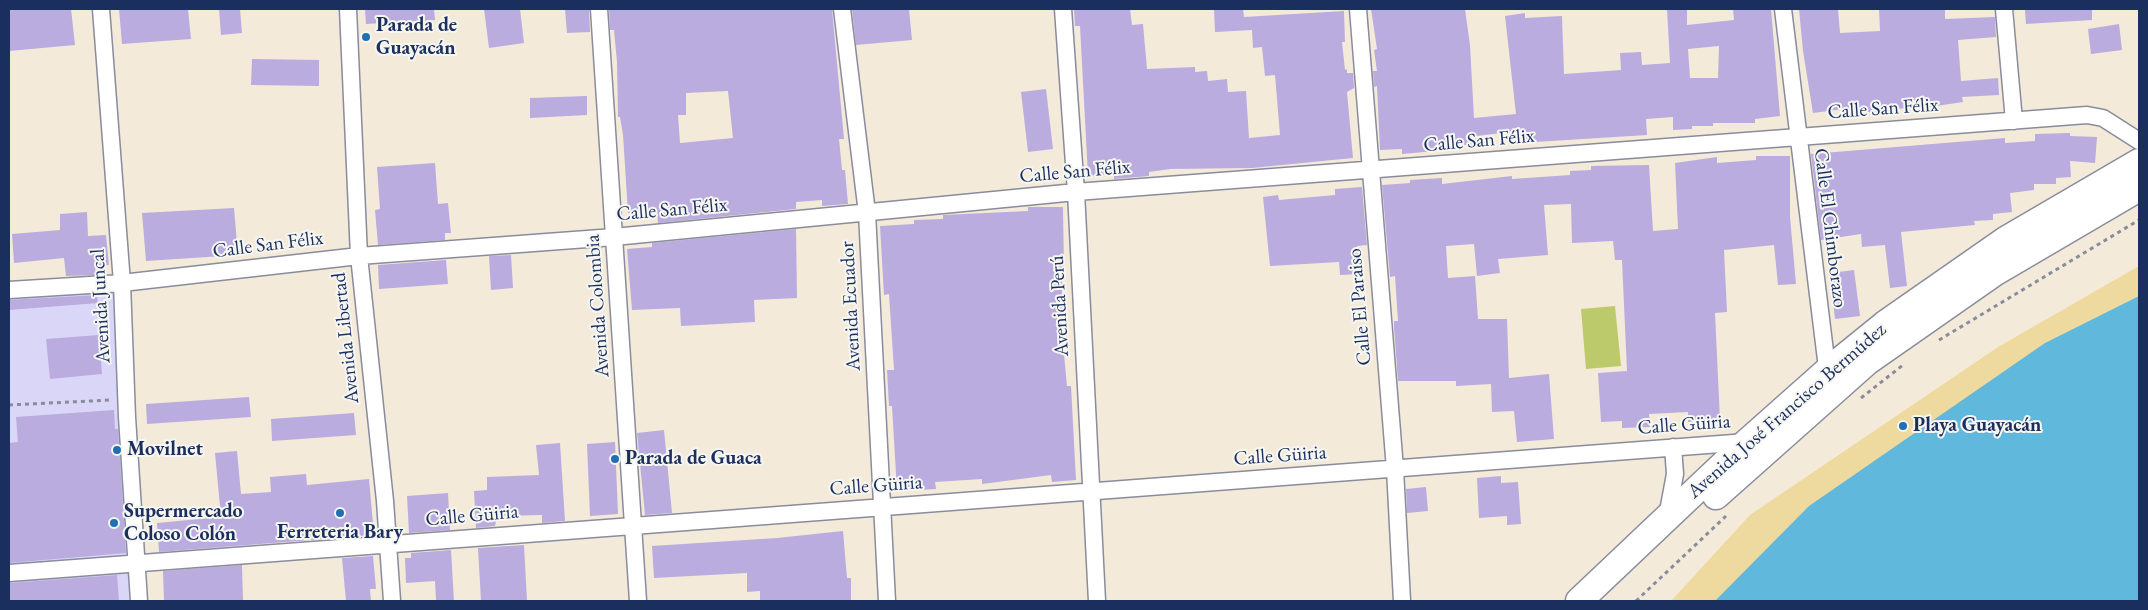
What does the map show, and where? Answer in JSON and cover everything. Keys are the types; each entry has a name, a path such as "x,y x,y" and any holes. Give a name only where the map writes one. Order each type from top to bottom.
{"main road":[{"name":"Avenida José Francisco Bermúdez","path":"1604,601 1768,447 1885,324 2007,239 2139,162"},
{"name":"Avenida José Francisco Bermúdez","path":"1579,601 1747,442 1829,382 1868,362 1994,273 2139,188"}],"street":[{"name":"Avenida Juncal","path":"101,9 122,283 126,400 139,601"},
{"name":"Avenida Libertad","path":"348,9 359,256 392,601"},
{"name":"Avenida Colombia","path":"599,9 638,601"},
{"name":"Avenida Ecuador","path":"842,9 867,213 887,601"},
{"name":"Avenida Perú","path":"1063,9 1076,192 1097,601"},
{"name":"Calle El Paraiso","path":"1358,9 1369,171 1395,469 1402,601"},
{"name":"Calle El Chimborazo","path":"1783,9 1797,137 1829,382"},
{"path":"2004,9 2014,120"},
{"name":"Calle San Félix","path":"9,290 122,283 359,256 614,237 1076,192 2014,120 2088,115 2103,118 2139,141"},
{"name":"Calle Güiria","path":"9,572 137,564 1747,442"},
{"path":"1666,518 1675,474 1673,447"}],"path":[{"path":"1931,345 2139,220"},
{"path":"1856,403 1908,362"},
{"path":"9,405 126,400"},
{"path":"1636,601 1730,513"}],"shaded area":[{"path":"122,283 139,601 9,601 9,290"}],"green space":[{"path":"1615,306 1621,366 1586,369 1581,309"}],"sand":[{"name":"Playa Guayacán","path":"2139,266 2139,296 2045,343 1715,601 1671,601 1750,515 1998,347"}],"water":[{"path":"2139,296 2139,601 1715,601 1809,506 2045,343"}],"building":[{"path":"71,9 75,45 9,51 9,10"},
{"path":"119,9 188,9 191,39 122,44"},
{"path":"219,9 240,9 242,33 221,35"},
{"path":"365,9 434,9 435,20 366,24"},
{"path":"484,9 520,9 524,43 489,48"},
{"path":"565,9 589,9 590,32 567,33"},
{"path":"609,9 832,9 844,139 839,139 842,170 845,170 848,204 822,206 822,200 796,202 796,209 658,223 657,211 628,213 623,135 620,117 618,117 617,62 614,30 610,30","holes":["728,91 733,138 680,143 678,115 686,115 686,93"]},
{"path":"852,9 909,9 912,40 856,45"},
{"path":"1074,9 1130,9 1132,25 1143,24 1147,69 1195,67 1195,72 1207,71 1208,81 1227,79 1228,92 1246,91 1249,138 1280,135 1275,75 1265,76 1262,47 1253,48 1252,30 1215,32 1214,9 1243,9 1244,17 1344,11 1345,42 1342,42 1345,70 1347,69 1347,73 1353,73 1354,88 1347,92 1353,158 1252,168 1170,169 1149,172 1149,176 1114,179 1114,174 1088,176 1080,26 1075,26"},
{"path":"1371,9 1465,9 1470,45 1474,118 1516,114 1505,16 1525,13 1525,18 1562,16 1564,74 1621,70 1620,53 1641,52 1642,65 1670,63 1667,9 1687,9 1687,25 1734,20 1733,9 1771,9 1780,116 1755,119 1755,123 1713,123 1713,126 1692,126 1692,129 1673,130 1673,117 1646,119 1647,135 1519,143 1518,131 1476,136 1476,144 1402,154 1402,149 1380,150 1377,86 1374,87 1373,71 1377,71 1374,50 1377,49","holes":["1719,46 1718,78 1690,78 1688,49"]},
{"path":"1799,9 1838,9 1840,33 1880,31 1879,9 1945,9 1945,19 1995,17 1996,37 1958,40 1961,81 1998,78 1999,95 1962,97 1963,102 1923,108 1884,109 1884,111 1843,114 1843,109 1813,113 1803,51"},
{"path":"2092,9 2092,20 2026,24 2025,10"},
{"path":"2119,24 2122,50 2091,54 2088,29"},
{"path":"252,59 319,60 319,86 251,85"},
{"path":"1046,89 1053,149 1028,152 1021,92"},
{"path":"587,96 587,115 530,118 530,98"},
{"path":"2070,133 2070,136 2097,137 2095,163 2070,161 2071,177 2056,178 2056,184 2034,184 2034,190 2010,193 2012,212 1993,214 1993,220 1974,221 1975,225 1901,232 1907,286 1890,288 1885,245 1862,247 1861,234 1821,240 1811,154 2005,138 2005,143 2035,141 2035,134"},
{"path":"1756,156 1790,156 1790,217 1796,284 1778,285 1774,245 1724,250 1727,312 1715,313 1720,420 1688,422 1688,412 1649,414 1650,427 1622,428 1622,421 1601,422 1598,373 1627,371 1622,260 1615,260 1613,241 1572,243 1571,204 1544,205 1548,255 1498,259 1500,273 1477,276 1474,244 1446,246 1448,278 1475,276 1478,319 1507,319 1509,378 1549,374 1554,439 1517,442 1514,411 1492,412 1491,384 1456,386 1456,381 1398,381 1394,327 1394,321 1398,321 1395,276 1390,277 1382,185 1410,183 1410,180 1442,178 1442,184 1512,176 1512,179 1570,175 1570,171 1591,170 1591,166 1649,165 1653,231 1678,229 1675,163 1717,157 1717,163 1756,160"},
{"path":"435,163 438,204 448,203 451,233 445,233 445,240 378,245 375,210 380,209 377,167"},
{"path":"1362,187 1367,245 1357,246 1359,274 1340,275 1339,262 1270,266 1263,197 1278,195 1279,200 1335,195 1335,189"},
{"path":"1028,207 1063,207 1064,271 1062,271 1062,312 1060,312 1067,386 1071,386 1076,480 1052,482 1051,475 982,484 982,479 935,482 936,489 897,491 892,406 889,406 887,370 894,370 889,294 884,295 880,226 914,224 914,220 943,219 943,215 1028,211"},
{"path":"234,208 238,255 146,261 142,213"},
{"path":"87,212 88,236 106,235 109,265 95,266 96,275 66,276 64,258 14,263 12,234 60,230 60,214"},
{"path":"796,229 797,298 754,300 755,322 681,326 680,308 632,310 627,249 652,247 652,243"},
{"path":"511,255 513,288 491,290 489,256"},
{"path":"446,260 448,284 379,289 378,265"},
{"path":"1854,270 1860,316 1835,319 1830,273"},
{"path":"97,295 98,303 9,310 9,300"},
{"path":"99,335 102,374 50,379 46,339"},
{"path":"249,397 251,417 147,424 146,404"},
{"path":"114,410 115,429 118,429 126,553 9,563 9,443 18,442 16,417"},
{"path":"354,413 356,435 272,441 271,419"},
{"path":"664,430 672,513 645,515 637,433"},
{"path":"615,442 618,514 590,516 587,444"},
{"path":"560,443 565,521 542,523 542,515 497,516 495,526 476,528 474,491 487,490 487,477 539,475 536,445"},
{"path":"237,451 241,494 271,492 270,477 306,474 307,485 369,479 374,535 159,552 157,523 221,517 215,453"},
{"path":"1501,476 1501,483 1518,482 1521,524 1507,525 1507,516 1479,518 1477,478"},
{"path":"1426,487 1428,511 1407,513 1406,489"},
{"path":"448,493 450,530 409,533 407,496"},
{"path":"843,531 847,578 851,578 851,601 760,601 760,591 747,592 747,573 654,578 652,546 777,538"},
{"path":"524,545 527,601 481,601 478,548"},
{"path":"451,550 454,601 436,601 435,581 406,583 405,558 411,558 411,553"},
{"path":"373,556 376,589 370,589 371,601 346,601 342,558"},
{"path":"242,565 243,601 164,601 163,571"},
{"path":"117,575 119,601 9,601 9,583"}],"place":[{"name":"Parada de Guayacán","path":"366,37"},
{"name":"Playa Guayacán","path":"1903,426"},
{"name":"Movilnet","path":"117,450"},
{"name":"Parada de Guaca","path":"615,459"},
{"name":"Ferreteria Bary","path":"340,513"},
{"name":"Supermercado Coloso Colón","path":"114,523"}]}
